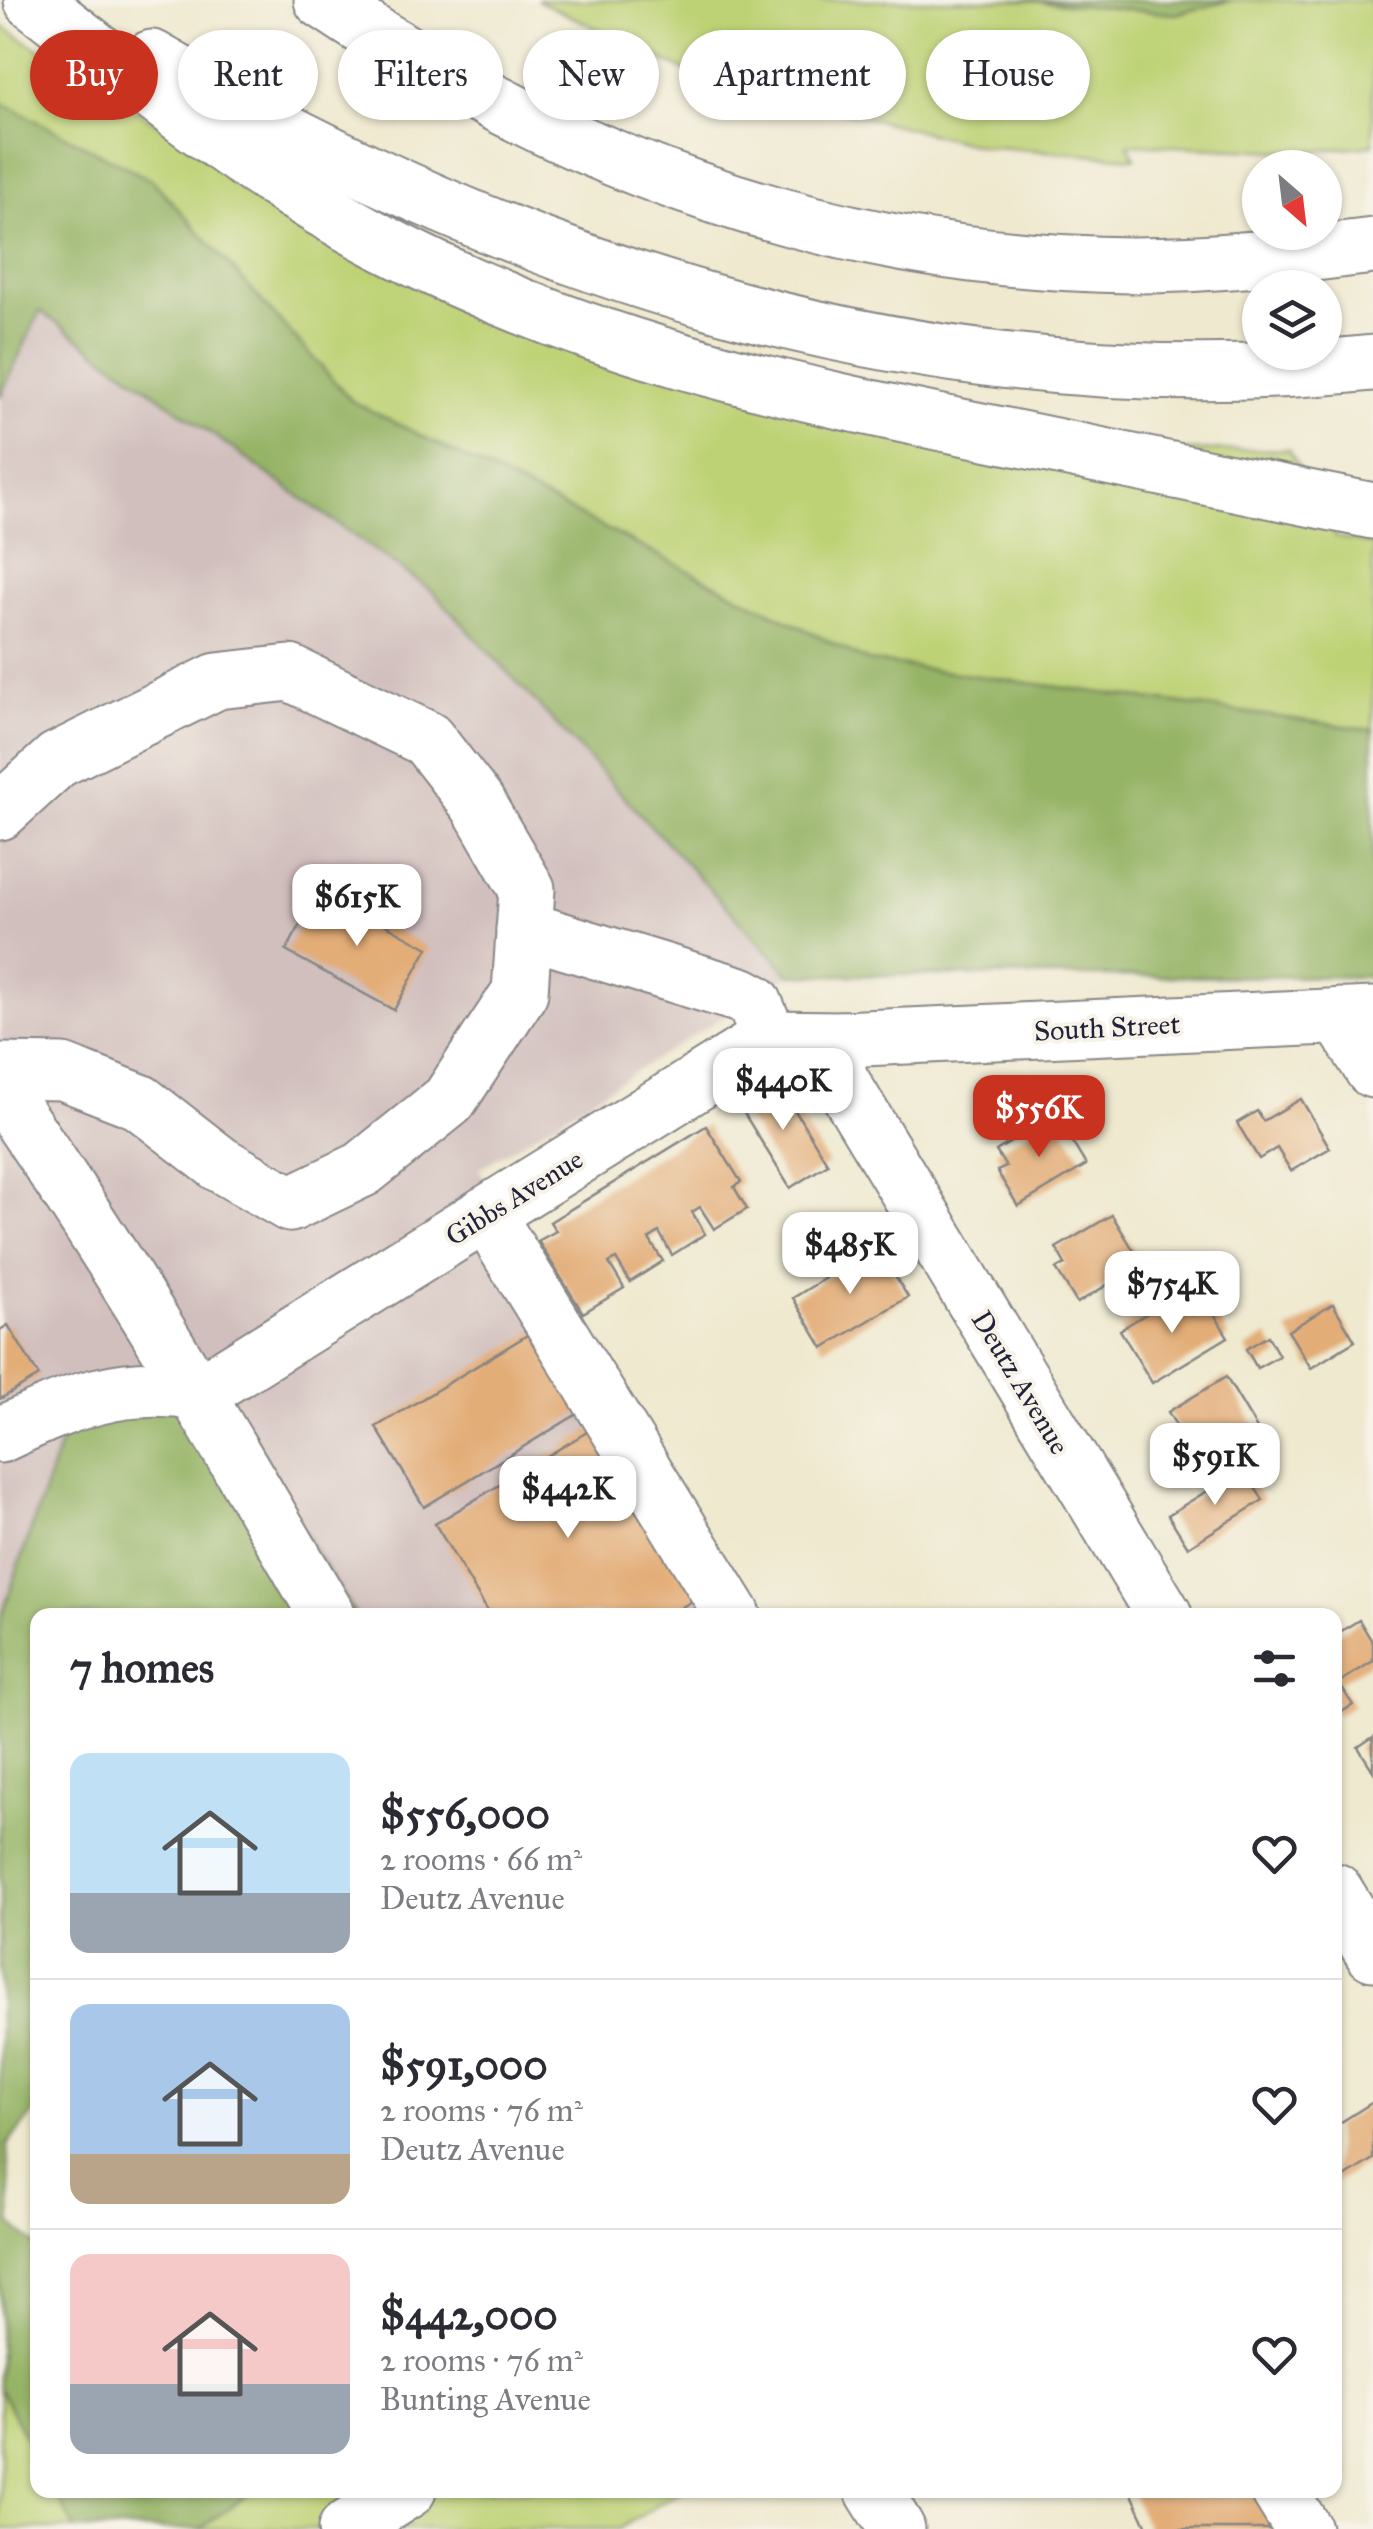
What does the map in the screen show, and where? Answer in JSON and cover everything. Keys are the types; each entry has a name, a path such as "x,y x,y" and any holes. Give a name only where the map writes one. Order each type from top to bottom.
{"main road":[{"path":"32,0 254,168 378,241 506,302 641,352 779,390 1373,511"},
{"path":"55,0 195,83 444,205 645,283 751,316 894,348 1040,367 1158,373 1305,370 1373,363"},
{"path":"322,0 460,87 568,142 680,186 772,215 891,242 1011,259 1132,264 1253,260 1373,246"},
{"path":"0,812 57,760 217,681 290,673 426,739 477,802 527,889 520,992 449,1100 363,1169 290,1204 220,1164 140,1102 62,1072 0,1072"},
{"path":"524,929 742,995 762,1013 769,1038 841,1039"},
{"path":"1356,1015 1373,1070"},
{"name":"South Street","path":"841,1039 1356,1015"},
{"name":"Gibbs Avenue","path":"199,1393 769,1038"},
{"name":"Deutz Avenue","path":"841,1039 837,1074 1160,1608"},
{"path":"0,1090 107,1247 199,1393 323,1608"},
{"path":"486,1214 729,1608"},
{"path":"0,1435 108,1390 160,1387 199,1393"},
{"path":"1342,1903 1373,1953"},
{"path":"346,2529 395,2498"},
{"path":"1284,2498 1303,2529"}],"shaded area":[{"path":"39,310 433,592 790,975 479,1169 749,1608 351,1608 193,1352 61,1441 0,1621 0,397"}],"green space":[{"path":"537,0 1022,0 1175,14 1233,0 1373,0 1373,145 1258,150 1128,144 1135,158 981,146 875,120 906,120 906,30 679,30 679,68 659,58 659,30 600,30"},
{"path":"1022,0 1233,0 1175,14"},
{"path":"0,25 30,44 30,117 0,102"},
{"path":"0,102 153,181 352,401 868,661 1373,730 1373,977 790,975 433,592 40,311 0,397"},
{"path":"35,120 152,120 337,236 1092,453 1289,449 1336,537 1373,545 1373,730 868,661 352,401 153,181"},
{"path":"193,1352 351,1608 30,1608 30,2117 7,2145 11,2225 30,2240 30,2446 0,2389 0,1621 61,1441"},
{"path":"0,2389 30,2446 30,2498 58,2498 75,2529 0,2529"},
{"path":"58,2498 242,2498 200,2529 75,2529"},
{"path":"242,2498 669,2498 619,2529 200,2529"}],"building":[{"path":"320,889 428,948 394,1010 286,951"},
{"path":"775,1078 828,1164 790,1188 737,1102"},
{"path":"1301,1099 1330,1148 1291,1171 1277,1148 1259,1159 1237,1123 1257,1111 1263,1121"},
{"path":"1056,1115 1086,1165 1018,1206 997,1171 1006,1167 996,1151"},
{"path":"706,1126 741,1182 734,1187 747,1209 714,1229 700,1207 692,1212 705,1234 672,1255 659,1232 649,1239 663,1261 630,1282 616,1259 609,1263 624,1288 583,1313 538,1241 556,1231 550,1222"},
{"path":"1112,1215 1142,1264 1077,1303 1056,1269 1065,1264 1056,1248"},
{"path":"877,1246 908,1297 823,1348 793,1298"},
{"path":"1180,1293 1193,1315 1209,1305 1228,1337 1152,1383 1120,1330"},
{"path":"1333,1304 1355,1341 1311,1368 1288,1331"},
{"path":"8,1325 39,1376 0,1399 0,1330"},
{"path":"539,1328 587,1408 424,1507 376,1427"},
{"path":"1268,1336 1279,1356 1257,1368 1246,1349"},
{"path":"1226,1377 1259,1432 1201,1467 1168,1412"},
{"path":"597,1426 700,1596 680,1608 486,1608 435,1524"},
{"path":"1243,1469 1263,1500 1188,1547 1168,1515"},
{"path":"1359,1620 1373,1643 1373,1661 1342,1681 1342,1631"},
{"path":"1342,1688 1353,1705 1342,1712"},
{"path":"1373,1737 1373,1771 1358,1747"},
{"path":"1373,2102 1373,2159 1342,2179 1342,2122"},
{"path":"1134,2498 1262,2498 1281,2529 1148,2529"}]}
